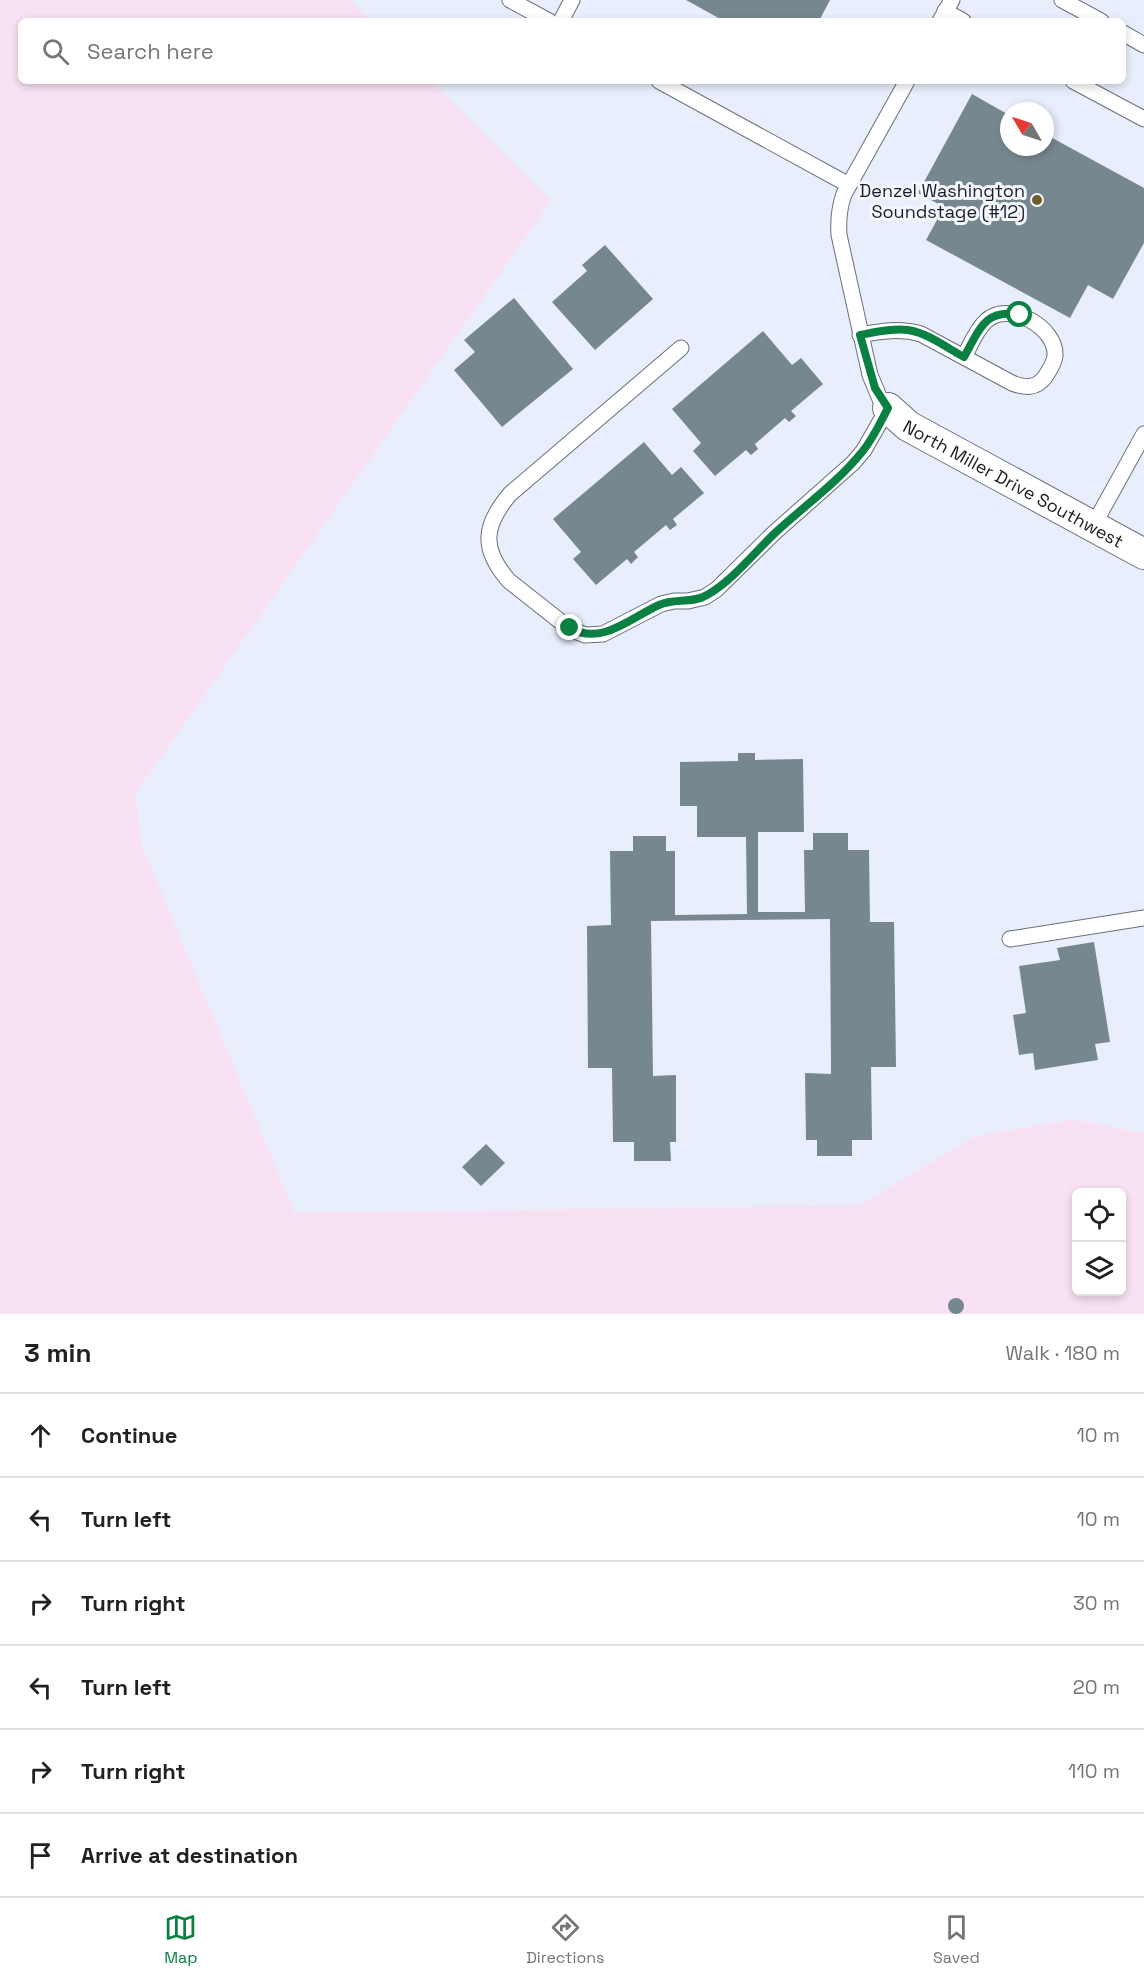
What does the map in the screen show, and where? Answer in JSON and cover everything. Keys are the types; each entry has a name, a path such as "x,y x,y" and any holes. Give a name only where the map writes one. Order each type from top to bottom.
{"street":[{"name":"North Miller Drive Southwest","path":"888,408 908,426 1144,554"}],"lane":[{"path":"510,0 543,18"},
{"path":"563,18 572,0"},
{"path":"1062,0 1095,18"},
{"path":"1126,35 1144,45"},
{"path":"664,84 849,185"},
{"path":"681,348 510,494 498,509 492,522 488,537 490,551 502,572 509,581 577,632 603,634 661,604 705,597 717,589 774,533 853,463 864,450 888,408 880,399 872,382 860,335 838,227 840,206 849,185 905,84"},
{"path":"1079,84 1144,119"},
{"path":"860,335 895,330 908,330 921,334 1012,384 1022,387 1032,387 1041,382 1055,357 1054,348 1042,329 1020,315 1006,312 985,321 964,357"},
{"path":"1093,526 1144,434"},
{"path":"1010,939 1144,918"}],"shaded area":[{"path":"0,0 350,0 368,18 18,18 18,84 434,84 551,201 136,793 141,843 295,1213 860,1205 975,1136 1074,1119 1144,1133 1144,1314 0,1314"},
{"path":"350,0 1144,0 1144,1133 1074,1119 975,1136 860,1205 295,1213 141,843 136,793 551,201 434,84 1126,84 1126,18 368,18"}],"building":[{"path":"686,0 830,0 821,18 719,18"},
{"name":"Denzel Washington Soundstage (#12)","path":"972,94 1000,110 1000,156 1054,156 1054,139 1144,188 1144,243 1113,299 1088,285 1070,318 926,240 944,207 918,193"},
{"path":"605,245 653,299 595,350 552,302 587,271 582,265"},
{"path":"514,298 573,369 502,427 454,370 475,352 464,340"},
{"path":"763,331 792,365 801,358 823,384 791,411 796,416 789,422 785,418 755,444 758,449 751,455 746,450 715,476 693,451 701,443 672,409"},
{"path":"644,442 672,475 681,467 704,493 673,519 677,525 670,530 666,525 634,552 638,557 631,564 627,559 596,585 573,559 581,552 553,519"},
{"path":"738,753 755,753 755,760 803,759 804,832 758,832 758,912 805,912 804,850 813,850 813,833 848,833 848,850 869,850 870,922 894,922 896,1067 871,1067 872,1140 852,1140 852,1156 817,1156 817,1140 806,1140 805,1073 831,1074 830,919 651,921 653,1076 676,1075 676,1142 670,1142 671,1161 634,1161 634,1142 613,1142 612,1068 588,1068 587,926 611,925 610,851 633,851 633,836 666,836 666,851 675,851 675,915 747,914 746,837 697,837 697,806 680,806 680,762 738,761"},
{"path":"1094,942 1110,1042 1095,1044 1098,1060 1035,1070 1033,1053 1019,1055 1013,1015 1026,1013 1019,966 1060,960 1057,948"},
{"path":"486,1144 505,1163 481,1186 462,1167"},
{"path":"953,1298 959,1298 964,1306 962,1312 953,1314 948,1309 948,1303"}],"place":[{"name":"Denzel Washington Soundstage (#12)","path":"1037,200"}],"route":[{"path":"570,628 585,635 603,634 661,604 705,597 717,589 774,533 853,463 864,450 888,408 880,399 870,375 860,335 908,330 921,334 964,357 985,321 1006,312 1020,315"}]}
